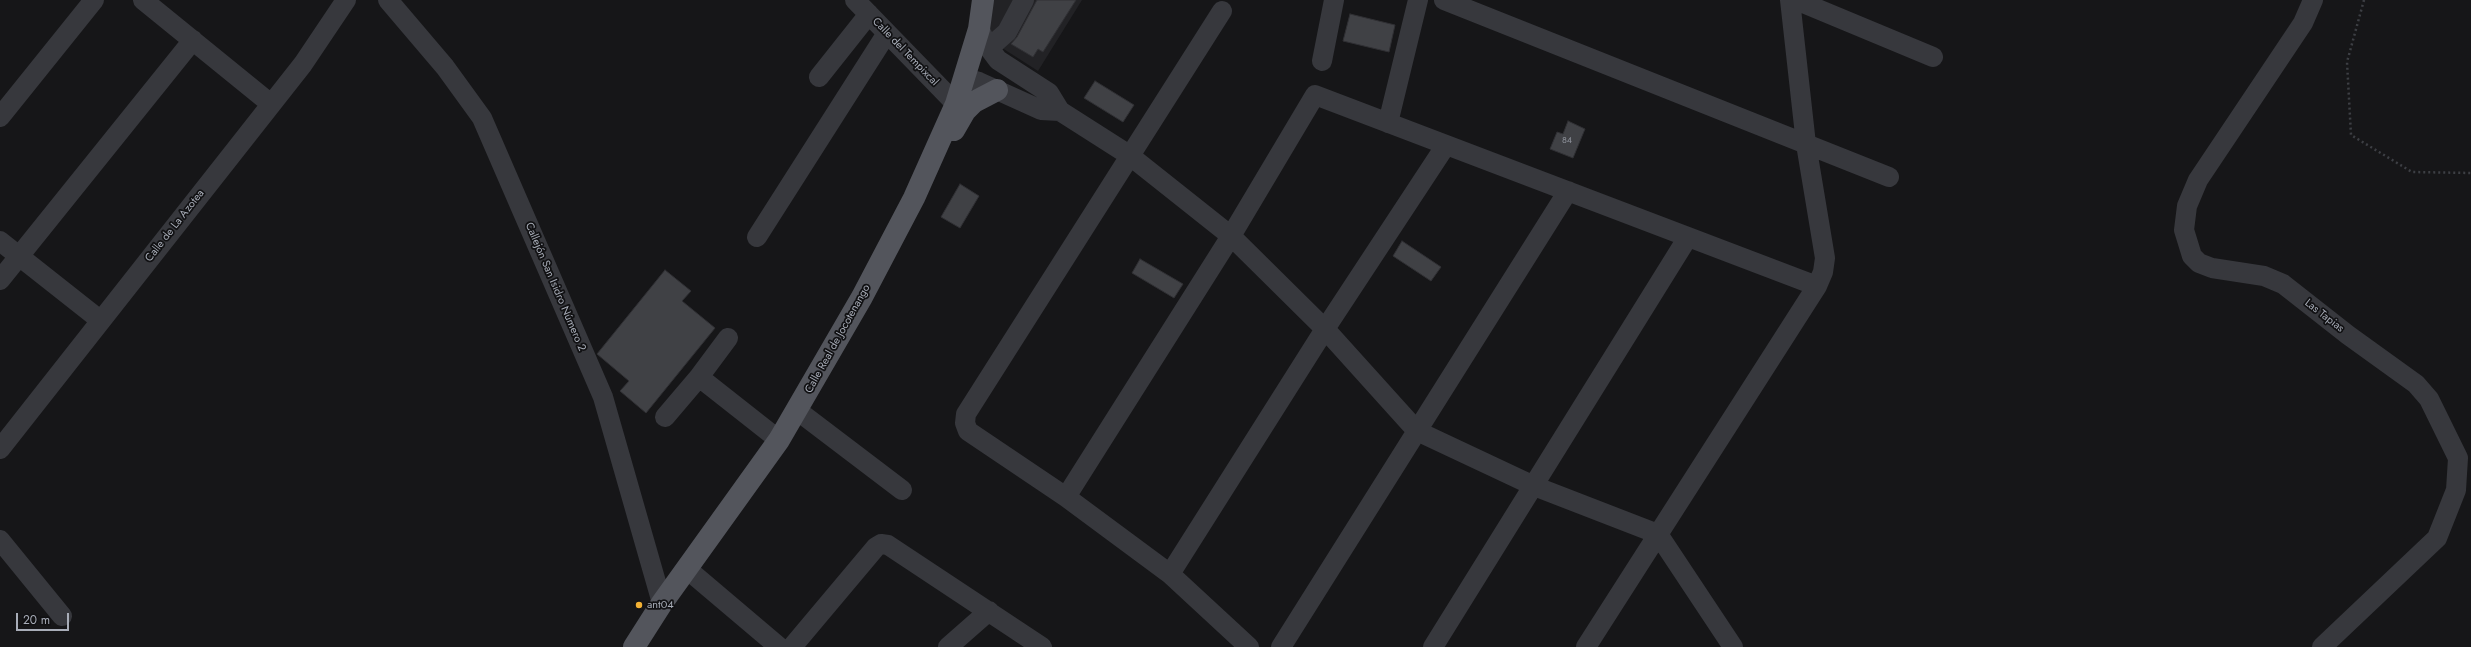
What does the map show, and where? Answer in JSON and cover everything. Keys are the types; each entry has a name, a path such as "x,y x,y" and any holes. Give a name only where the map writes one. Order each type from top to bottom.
{"main road":[{"name":"Calle Real de Jocotenango","path":"634,647 662,603 779,440 798,411 862,297 914,198 956,104 979,29 983,0"},
{"path":"914,198 965,111 974,102 997,90"}],"street":[{"path":"0,117 94,0"},
{"path":"143,0 271,104"},
{"name":"Calle de La Azotea","path":"0,449 303,64 346,0"},
{"name":"Callejón San Isidro Número 2","path":"388,0 446,67 482,118 603,397 662,603"},
{"path":"989,48 1007,32 1024,0"},
{"path":"1322,61 1334,0"},
{"path":"1388,123 1418,0"},
{"path":"1444,0 1889,177"},
{"path":"1586,647 1817,286 1823,272 1825,258 1806,144 1790,0"},
{"path":"1796,0 1933,57"},
{"name":"Las Tapias","path":"2313,0 2303,23 2198,180 2187,206 2184,230 2192,256 2199,263 2212,268 2264,276 2283,284 2348,335 2416,384 2429,399 2458,458 2456,490 2437,538 2322,647"},
{"path":"819,77 862,7"},
{"name":"Calle del Tempixcal","path":"862,7 956,104"},
{"path":"1222,11 1129,155 966,414 965,423 968,432 1066,497 1170,574 1249,647"},
{"path":"979,29 989,48 998,60 1048,93 1060,111 1129,155 1231,236 1325,329 1417,431 1534,486 1658,534 1733,647"},
{"path":"757,236 887,33"},
{"path":"0,280 193,40"},
{"path":"964,78 979,82 1041,110 1060,111"},
{"path":"1020,101 1030,81"},
{"path":"1066,497 1231,236 1315,95 1817,286"},
{"path":"1170,574 1325,329 1446,145"},
{"path":"1281,647 1568,191"},
{"path":"1433,647 1688,237"},
{"path":"0,241 100,320"},
{"path":"665,417 699,377 728,338"},
{"path":"699,377 779,440"},
{"path":"798,411 902,490"},
{"path":"0,540 62,616"},
{"path":"792,647 881,544 888,545 1042,647"},
{"path":"687,569 779,647"},
{"path":"948,647 989,611"}],"path":[{"path":"2364,0 2347,62 2351,135 2412,172 2471,173"}],"shaded area":[{"path":"988,0 1082,0 1038,71 985,37"}],"building":[{"path":"1037,0 1076,0 1043,52 1038,49 1033,57 1011,44 1017,37"},
{"path":"1350,14 1395,25 1389,52 1343,41"},
{"path":"1095,81 1134,105 1123,122 1084,98"},
{"path":"1568,121 1585,129 1573,158 1550,149 1557,132 1563,134"},
{"path":"960,184 979,196 960,228 941,217"},
{"path":"1402,241 1441,267 1431,281 1393,256"},
{"path":"1140,259 1183,284 1174,298 1132,273"},
{"path":"665,270 691,291 682,301 715,328 646,413 620,391 629,381 597,354"}],"place":[{"name":"ant04","path":"639,605"}]}
